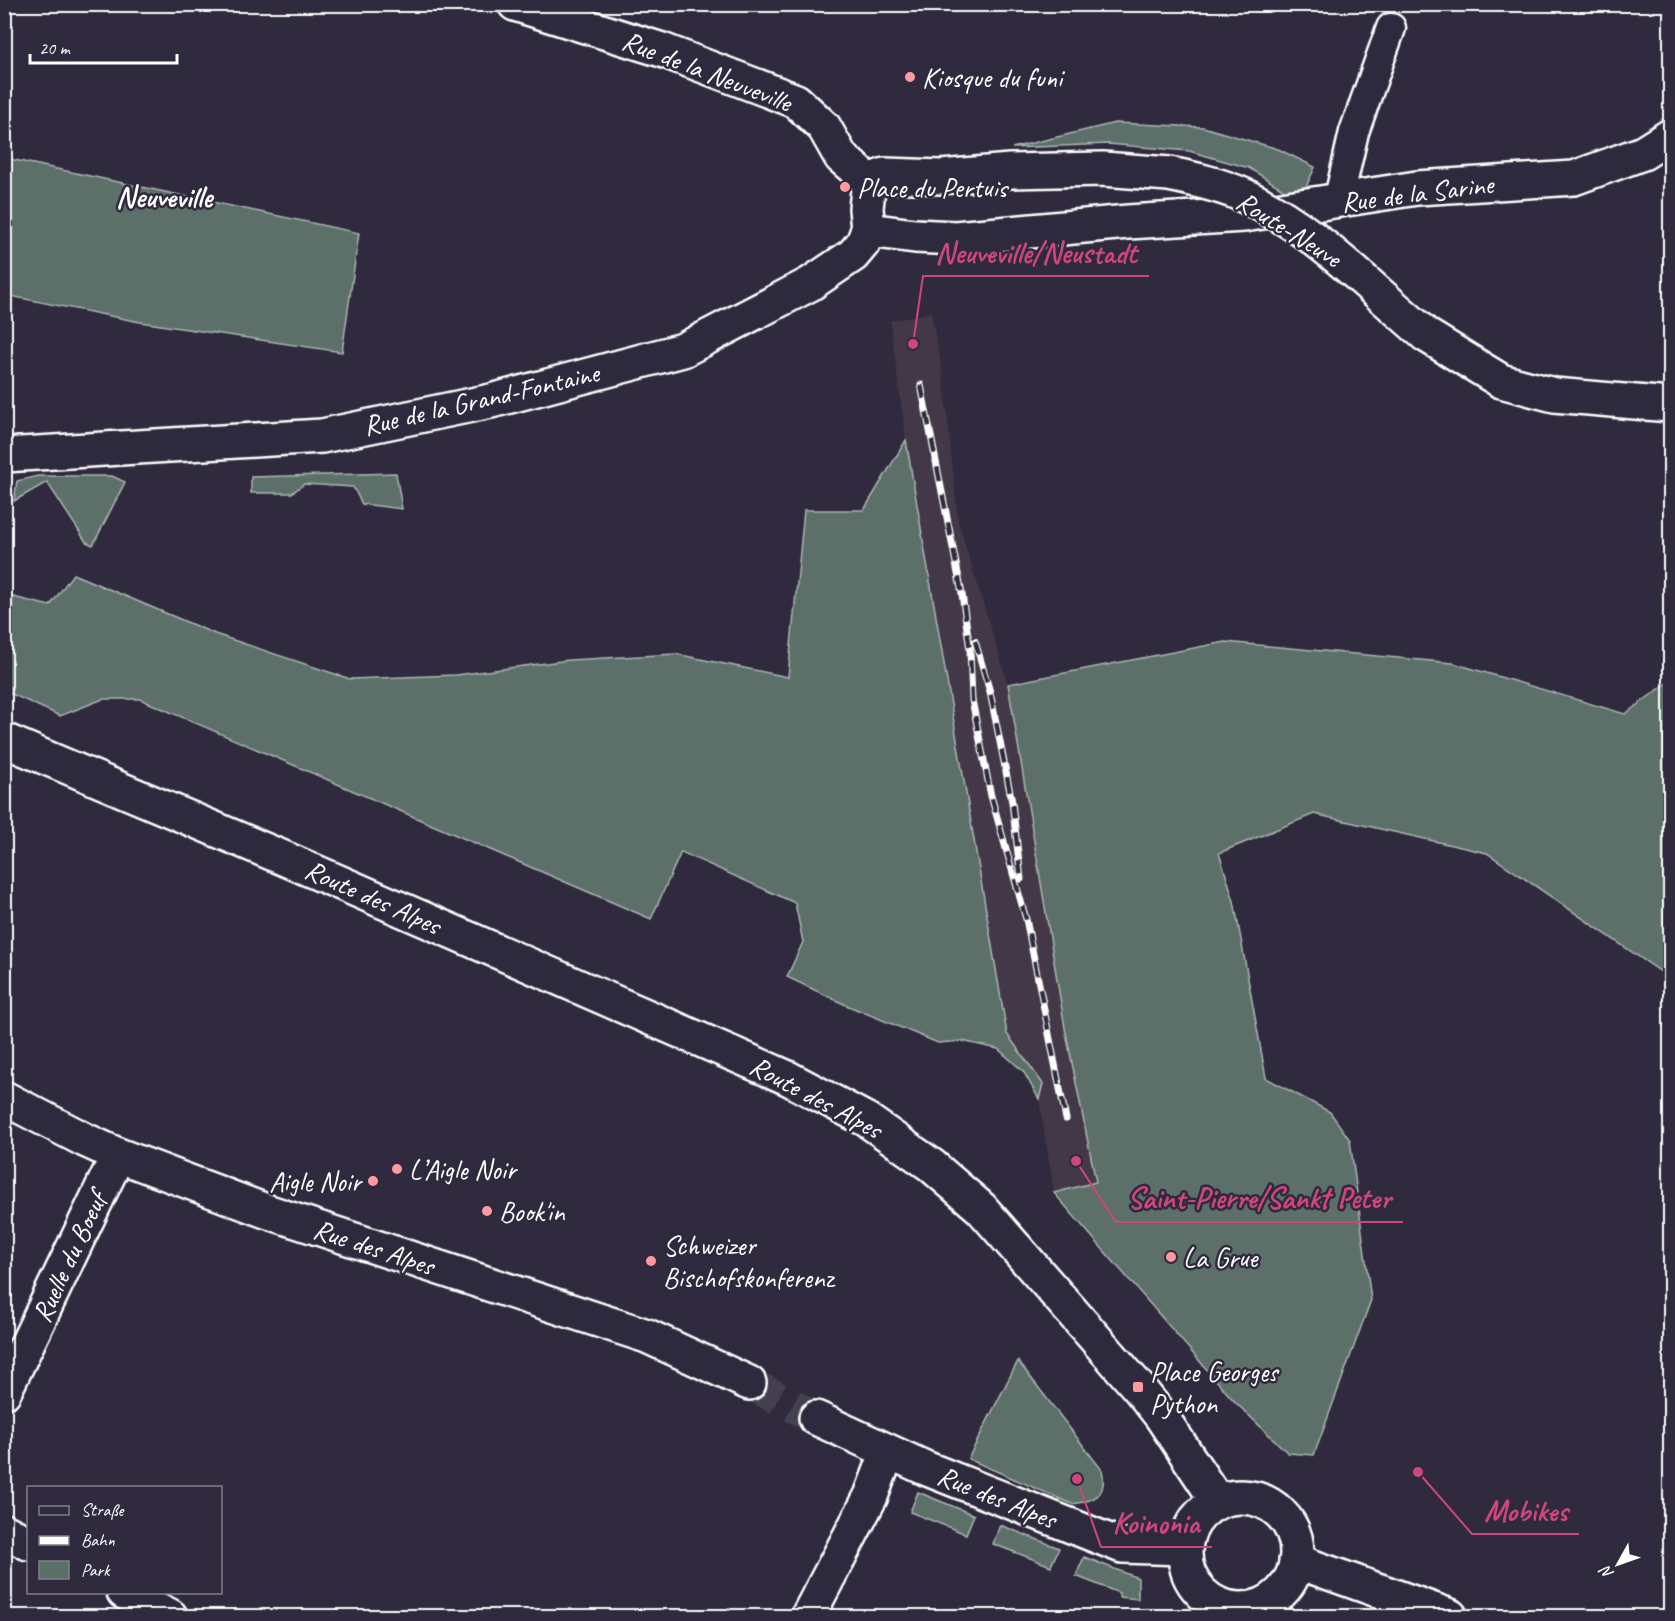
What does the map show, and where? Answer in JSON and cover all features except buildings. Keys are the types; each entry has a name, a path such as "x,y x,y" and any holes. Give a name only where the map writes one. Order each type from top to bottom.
{"street":[{"name":"Rue de la Neuveville","path":"515,4 662,50 796,101 824,127 842,157 869,181"},
{"name":"Rue de la Sarine","path":"868,230 955,238 1128,222 1244,215 1417,188 1574,178 1643,153 1671,136"},
{"name":"Route-Neuve","path":"869,181 885,175 941,177 1010,171 1103,169 1169,174 1200,181 1244,195 1324,245 1426,335 1501,381 1554,395 1671,405"},
{"path":"868,230 866,208 869,181"},
{"name":"Rue de la Grand-Fontaine","path":"4,455 322,436 491,401 683,350 758,312 837,267 853,255 863,243 868,230"},
{"name":"Route des Alpes","path":"4,740 288,860 788,1078 867,1120 932,1165 981,1208 1138,1387 1161,1416 1218,1502"},
{"name":"Rue des Alpes","path":"4,1098 118,1155 266,1211 648,1336 749,1383"},
{"name":"Ruelle du Boeuf","path":"4,1392 118,1155"},
{"name":"Rue des Alpes","path":"816,1418 888,1451 1122,1546 1185,1548"},
{"path":"808,1617 871,1496 888,1451"},
{"path":"1234,1498 1251,1498 1267,1504 1280,1514 1290,1527 1296,1544 1296,1561 1291,1578 1282,1592 1267,1603 1231,1613 1211,1601 1196,1587 1186,1567 1185,1548 1190,1529 1201,1513 1218,1502 1234,1498"},
{"path":"4,1531 27,1542"},
{"path":"1296,1561 1450,1617"},
{"path":"126,1594 170,1617"}],"lane":[{"path":"1338,202 1354,132 1391,28"}],"shaded area":[{"path":"931,312 944,381 958,521 1008,684 1065,1028 1096,1183 1054,1193 1039,1099 1043,1084 1007,1034 906,440 890,321"}],"green space":[{"path":"1115,123 1203,127 1278,149 1315,167 1300,200 1249,168 1189,151 1108,144 1012,148"},
{"path":"5,158 359,233 342,352 140,322 5,295"},
{"path":"906,440 1007,1034 1043,1084 1039,1099 1023,1071 998,1049 962,1041 938,1043 846,1005 787,977 803,942 795,903 681,852 651,919 140,699 103,699 60,716 5,691 5,595 50,606 73,574 215,634 350,679 456,675 569,660 676,654 788,677 804,510 864,510"},
{"path":"396,473 402,509 362,504 353,487 304,484 292,493 251,493 251,477"},
{"path":"38,476 112,476 125,482 93,545 86,542 47,482 14,501 17,481"},
{"path":"1225,642 1453,663 1625,714 1670,681 1670,978 1487,853 1314,814 1219,853 1234,901 1266,1078 1330,1112 1350,1140 1371,1300 1314,1455 1288,1453 1235,1402 1054,1193 1096,1182 1065,1028 1008,684"},
{"path":"1018,1361 1102,1470 1103,1486 1098,1496 1093,1499 1072,1504 968,1459"},
{"path":"918,1492 974,1515 966,1534 910,1512"},
{"path":"1000,1525 1059,1548 1051,1566 993,1544"},
{"path":"1084,1557 1138,1578 1138,1599 1119,1597 1119,1593 1076,1576"}],"tunnel":[{"path":"749,1383 816,1418"}],"railway":[{"path":"921,385 962,594 970,650 972,700 991,796 1026,919 1066,1119"},
{"path":"975,641 990,692 1012,802 1021,879"}],"place":[{"name":"Kiosque du funi","path":"910,77"},
{"name":"Place du Pertuis","path":"845,187"},
{"name":"Neuveville/Neustadt","path":"913,344"},
{"name":"Saint-Pierre/Sankt Peter","path":"1076,1161"},
{"name":"L’Aigle Noir","path":"397,1169"},
{"name":"Aigle Noir","path":"373,1181"},
{"name":"Book'in","path":"487,1211"},
{"name":"La Grue","path":"1171,1257"},
{"name":"Schweizer Bischofskonferenz","path":"651,1261"},
{"name":"Place Georges Python","path":"1138,1387"},
{"name":"Mobikes","path":"1418,1472"},
{"name":"Koinonia","path":"1077,1479"}],"district":[{"name":"Neuveville","path":"164,197"}]}
